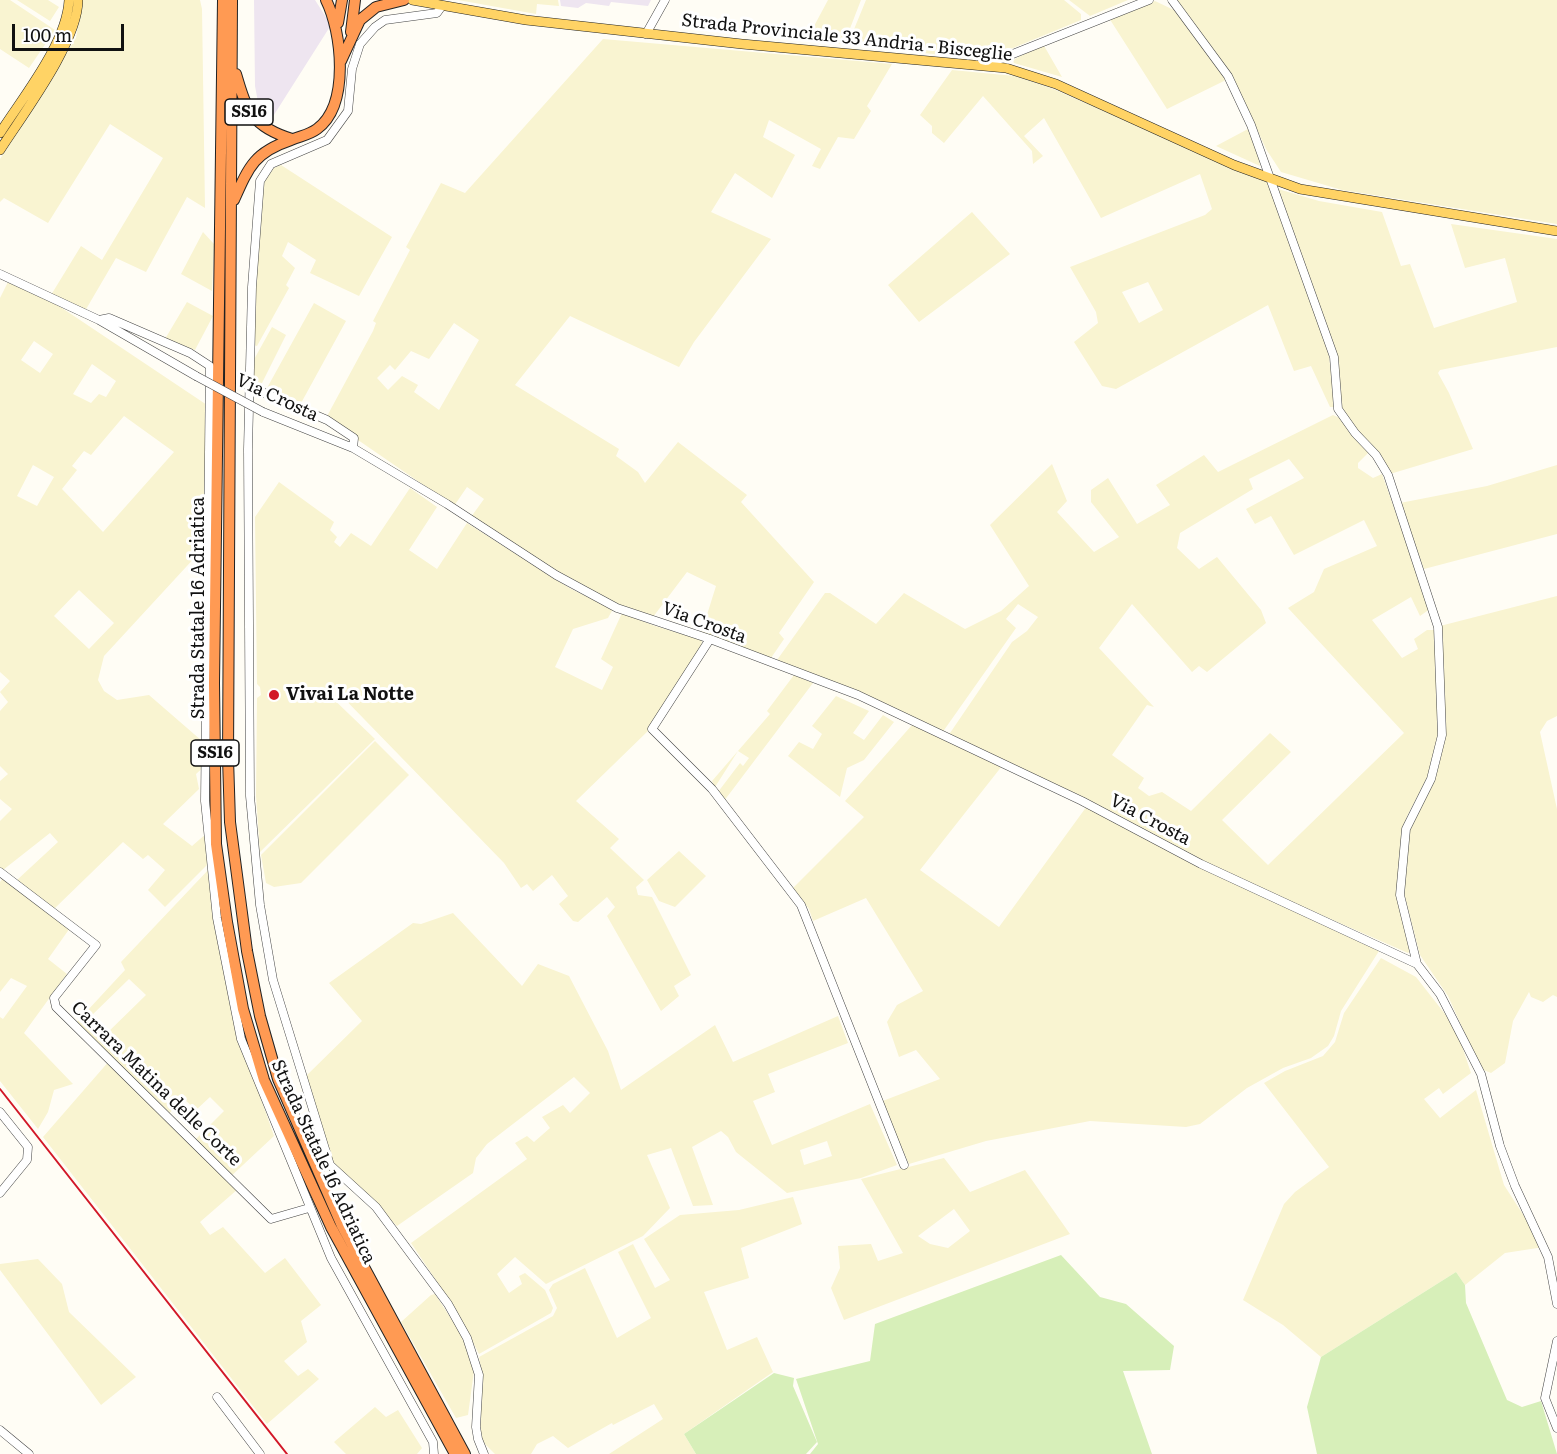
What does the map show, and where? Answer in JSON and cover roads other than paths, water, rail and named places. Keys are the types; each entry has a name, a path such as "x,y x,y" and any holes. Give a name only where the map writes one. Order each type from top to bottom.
{"highway":[{"name":"Strada Statale 16 Adriatica","path":"223,0 214,683 216,844 227,922 243,1009 264,1080 331,1227 454,1454"},
{"name":"Strada Statale 16 Adriatica","path":"232,0 228,758 230,822 247,951 260,1016 278,1079 342,1226 465,1454"},
{"name":"SS16","path":"326,0 344,40"},
{"name":"SS16","path":"342,0 338,14 344,40"},
{"name":"SS16","path":"232,206 248,169 257,157 268,149 309,134 329,116 336,99 344,40 355,0"},
{"path":"344,40 360,20 376,7 404,0"},
{"name":"SS16","path":"233,62 244,104 254,120 271,132 292,139"}],"main road":[{"path":"0,133 54,45 67,18 69,0"},
{"path":"0,150 62,50 75,20 78,0"},
{"name":"Strada Provinciale 33 Andria - Bisceglie","path":"412,0 526,20 646,34 985,65 1056,84 1234,165 1300,189 1366,202 1557,231"}],"street":[{"path":"646,34 665,0"},
{"path":"985,65 1149,0"},
{"path":"1172,0 1228,76 1251,125 1334,357 1338,409 1355,433 1376,454 1388,475 1438,627 1443,735 1431,779 1406,829 1400,895 1417,964 1440,994 1481,1074 1500,1146 1515,1186 1548,1257 1557,1304"},
{"path":"442,6 437,13 385,20 375,27 360,44 351,69 348,111 327,140 271,164 260,181 248,386 250,796 260,905 273,980 330,1165 376,1207 448,1304 467,1338 479,1375 476,1427 484,1454"},
{"name":"Via Crosta","path":"0,274 99,320 263,412 353,448 447,504 556,575 617,608 710,639 858,695 1082,801 1201,864 1417,964"},
{"path":"99,320 109,318 190,352 210,366 206,801 217,918 241,1039 331,1258 433,1442 434,1454"},
{"path":"248,386 327,420 354,438 353,448"},
{"path":"710,639 652,729 712,789 801,905 904,1165"},
{"name":"Carrara Matina delle Corte","path":"0,872 96,945 54,998 56,1007 271,1218 309,1208"},
{"path":"0,1112 28,1148 27,1160 0,1193"},
{"path":"1557,1341 1545,1398 1557,1428"},
{"path":"217,1397 260,1454"},
{"path":"0,1430 29,1454"}],"railway":[{"path":"0,1089 287,1454"}],"place":[{"name":"Vivai La Notte","path":"274,695"}]}
